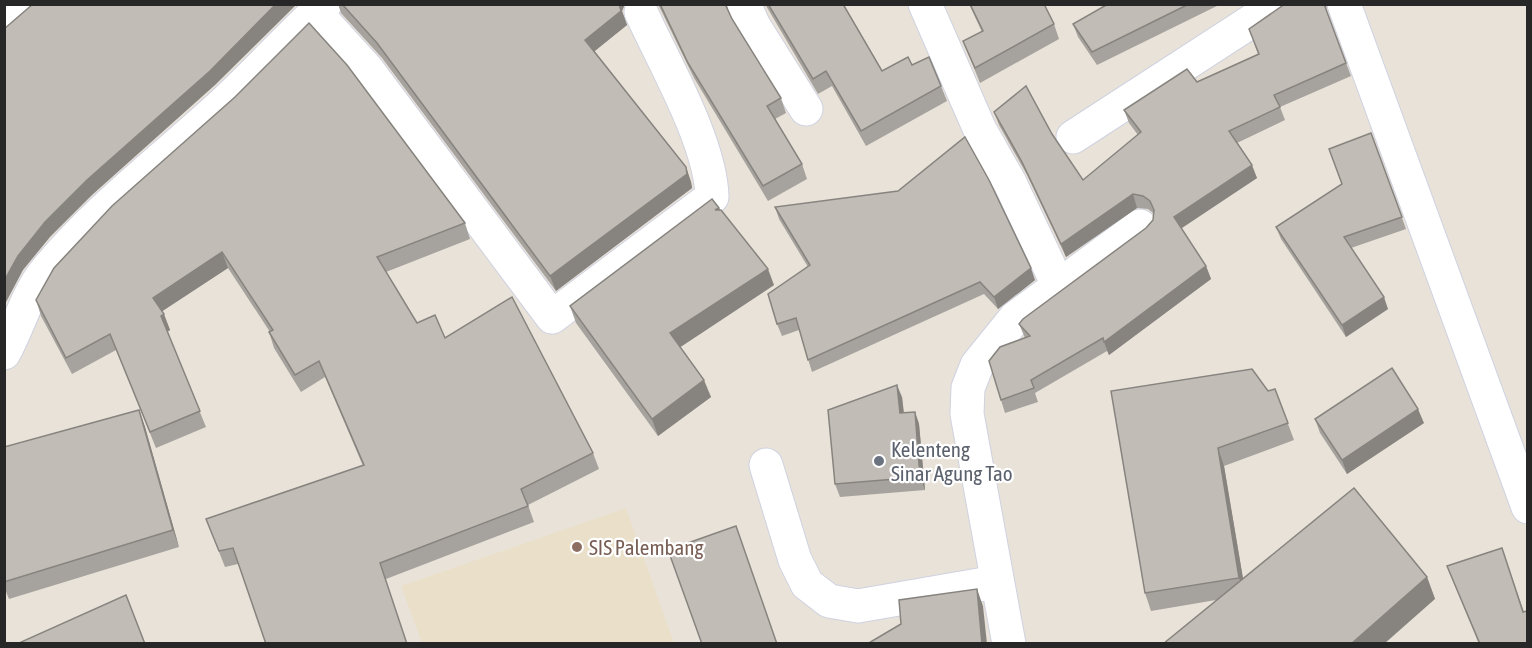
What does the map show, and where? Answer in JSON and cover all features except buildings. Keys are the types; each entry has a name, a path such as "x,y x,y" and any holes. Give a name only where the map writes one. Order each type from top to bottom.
{"street":[{"path":"4,27 28,4"},
{"path":"744,4 754,26 806,109"},
{"path":"925,4 980,130 1010,183 1059,287"},
{"path":"1073,137 1278,4"},
{"path":"1344,4 1527,507"},
{"path":"4,353 18,328 24,306 45,273 96,217 216,111 320,9 552,317 712,197 711,184 697,134 641,12"},
{"path":"1010,644 996,582 967,414 968,388 977,365 1015,318 1140,225"},
{"path":"766,465 795,560 807,584 828,601 858,606 996,582"}],"shaded area":[{"name":"SIS Palembang","path":"626,508 674,643 422,643 401,586"}],"place":[{"name":"Kelenteng Sinar Agung Tao","path":"879,461"},
{"name":"SIS Palembang","path":"577,547"}]}
